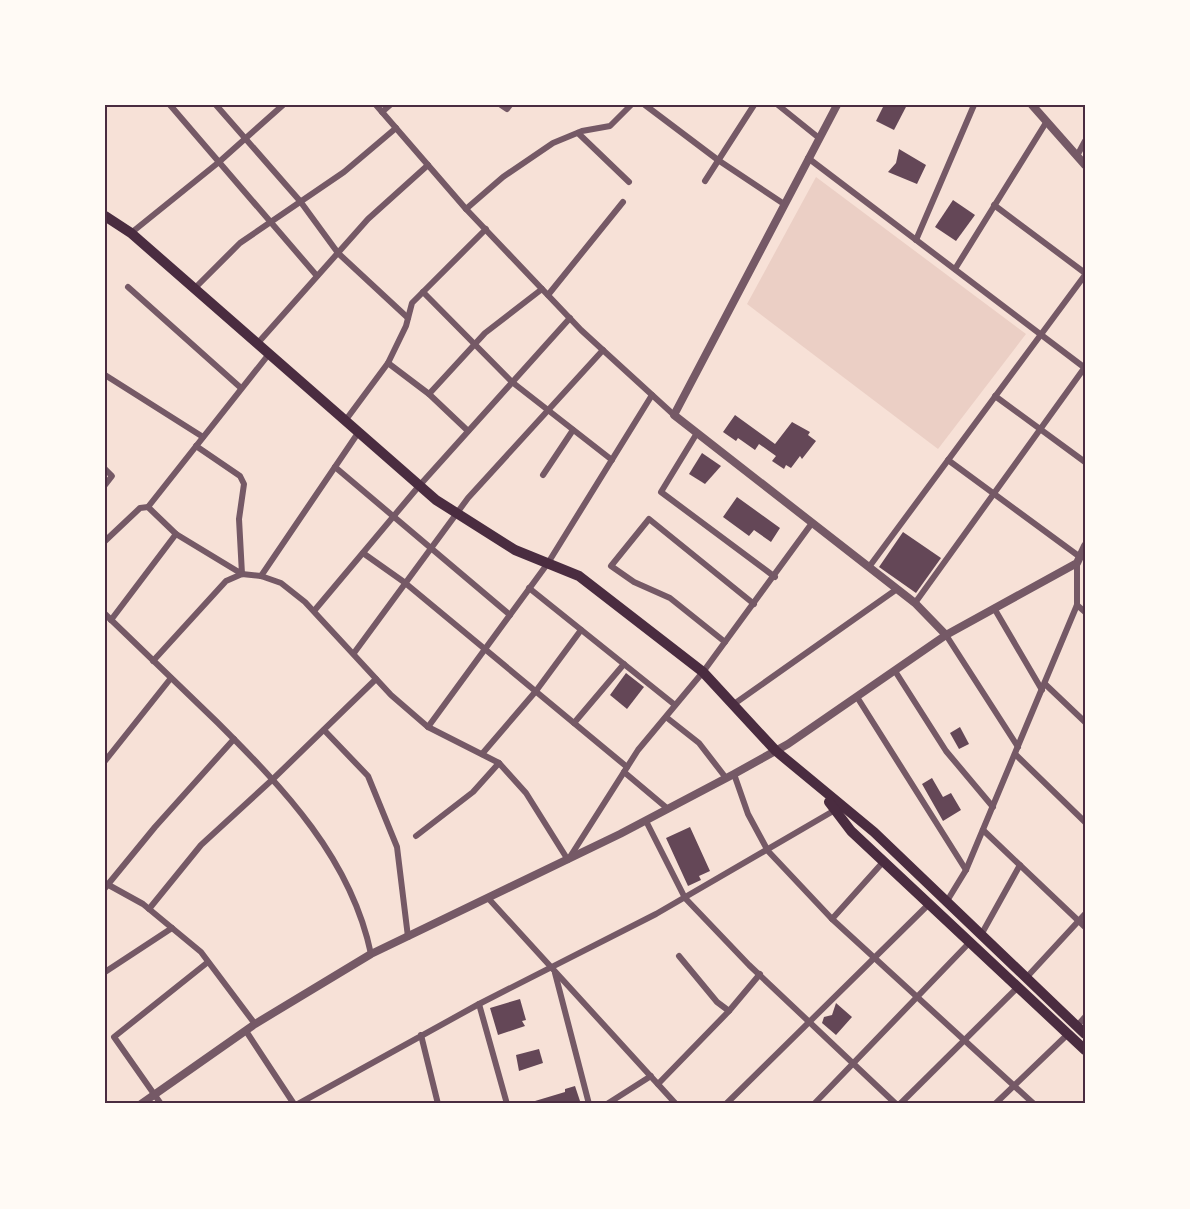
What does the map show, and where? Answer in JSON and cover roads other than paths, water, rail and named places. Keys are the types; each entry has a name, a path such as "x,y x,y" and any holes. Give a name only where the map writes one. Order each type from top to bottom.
{"highway":[{"path":"105,216 131,233 419,486 457,514 515,549 579,576 703,672 776,751 874,832 1081,1030"},
{"path":"817,787 852,831 1085,1050"}],"street":[{"path":"170,105 317,276"},
{"path":"216,105 300,201 338,253 408,318"},
{"path":"131,233 219,162 283,105"},
{"path":"376,105 466,209 603,350 674,415 915,603 946,635 1018,747"},
{"path":"382,112 390,105"},
{"path":"501,105 507,109 510,105"},
{"path":"466,209 503,177 553,143 578,133 610,126 631,105"},
{"path":"645,105 718,160 784,204"},
{"path":"705,181 754,105"},
{"path":"778,105 819,138"},
{"path":"674,415 837,105"},
{"path":"916,240 974,105"},
{"path":"1035,106 1085,165"},
{"path":"955,269 1047,122"},
{"path":"194,288 240,243 344,172 396,128"},
{"path":"578,133 628,182"},
{"path":"1078,154 1085,141"},
{"path":"808,158 1085,367 1042,430 915,603"},
{"path":"257,344 368,219 428,165"},
{"path":"548,295 623,202"},
{"path":"869,567 1085,274 994,205"},
{"path":"345,421 388,363 408,318 412,303 486,229"},
{"path":"128,287 242,388"},
{"path":"429,394 485,333 542,289"},
{"path":"423,292 512,382 612,460"},
{"path":"314,611 419,486 570,318"},
{"path":"354,653 404,582 457,514 603,350"},
{"path":"105,542 140,508 148,507 268,354"},
{"path":"388,363 429,394 468,431"},
{"path":"105,375 203,437"},
{"path":"428,727 548,563 652,395"},
{"path":"995,396 1085,462"},
{"path":"543,475 573,430"},
{"path":"261,576 358,433"},
{"path":"697,433 661,492 775,577"},
{"path":"196,446 240,476 244,484 238,519 242,574"},
{"path":"948,460 1078,560"},
{"path":"335,467 510,615"},
{"path":"105,469 112,476 105,485"},
{"path":"148,507 176,534 242,574 261,576 281,583 314,611 391,695 428,727 499,763 526,793 568,860"},
{"path":"725,642 670,598 634,582 611,566 649,519 754,604"},
{"path":"568,860 625,770 775,577 812,523"},
{"path":"111,620 176,534"},
{"path":"947,901 966,870 1077,605 1078,560 1085,546"},
{"path":"363,553 404,582 536,691 668,808"},
{"path":"141,1104 255,1024 371,954 646,821 776,751 946,635 1078,560"},
{"path":"153,661 226,581 242,574"},
{"path":"529,588 675,705"},
{"path":"734,704 897,589"},
{"path":"1077,605 1085,612"},
{"path":"994,608 1043,687 1085,722"},
{"path":"105,614 234,739 273,779 316,830 338,865 364,920 371,954"},
{"path":"482,754 536,691 581,630"},
{"path":"574,723 624,663"},
{"path":"895,671 946,751 993,807"},
{"path":"105,761 171,678"},
{"path":"149,909 201,845 376,679"},
{"path":"857,697 966,870"},
{"path":"666,717 699,743 730,776 768,851 832,919 916,999 1034,1104"},
{"path":"324,730 368,776 397,847 408,937"},
{"path":"234,739 106,885 149,909 201,952 255,1024"},
{"path":"1015,754 1085,822"},
{"path":"416,836 474,792 499,763"},
{"path":"246,1031 296,1104 479,1004 685,898 835,810"},
{"path":"646,821 685,898 760,974 898,1104 1018,987"},
{"path":"983,830 1085,927"},
{"path":"832,919 884,861"},
{"path":"981,934 1020,865"},
{"path":"488,898 676,1104"},
{"path":"726,1104 930,903"},
{"path":"1026,978 1085,914"},
{"path":"105,972 172,928"},
{"path":"814,1104 970,942"},
{"path":"679,956 717,1002 729,1011"},
{"path":"161,1104 114,1037 208,962"},
{"path":"552,968 589,1104"},
{"path":"658,1084 729,1011 760,974"},
{"path":"479,1004 507,1104"},
{"path":"1081,1030 1085,1017"},
{"path":"1000,1103 1014,1086 1068,1034"},
{"path":"421,1035 438,1104"},
{"path":"607,1104 651,1076"}]}
